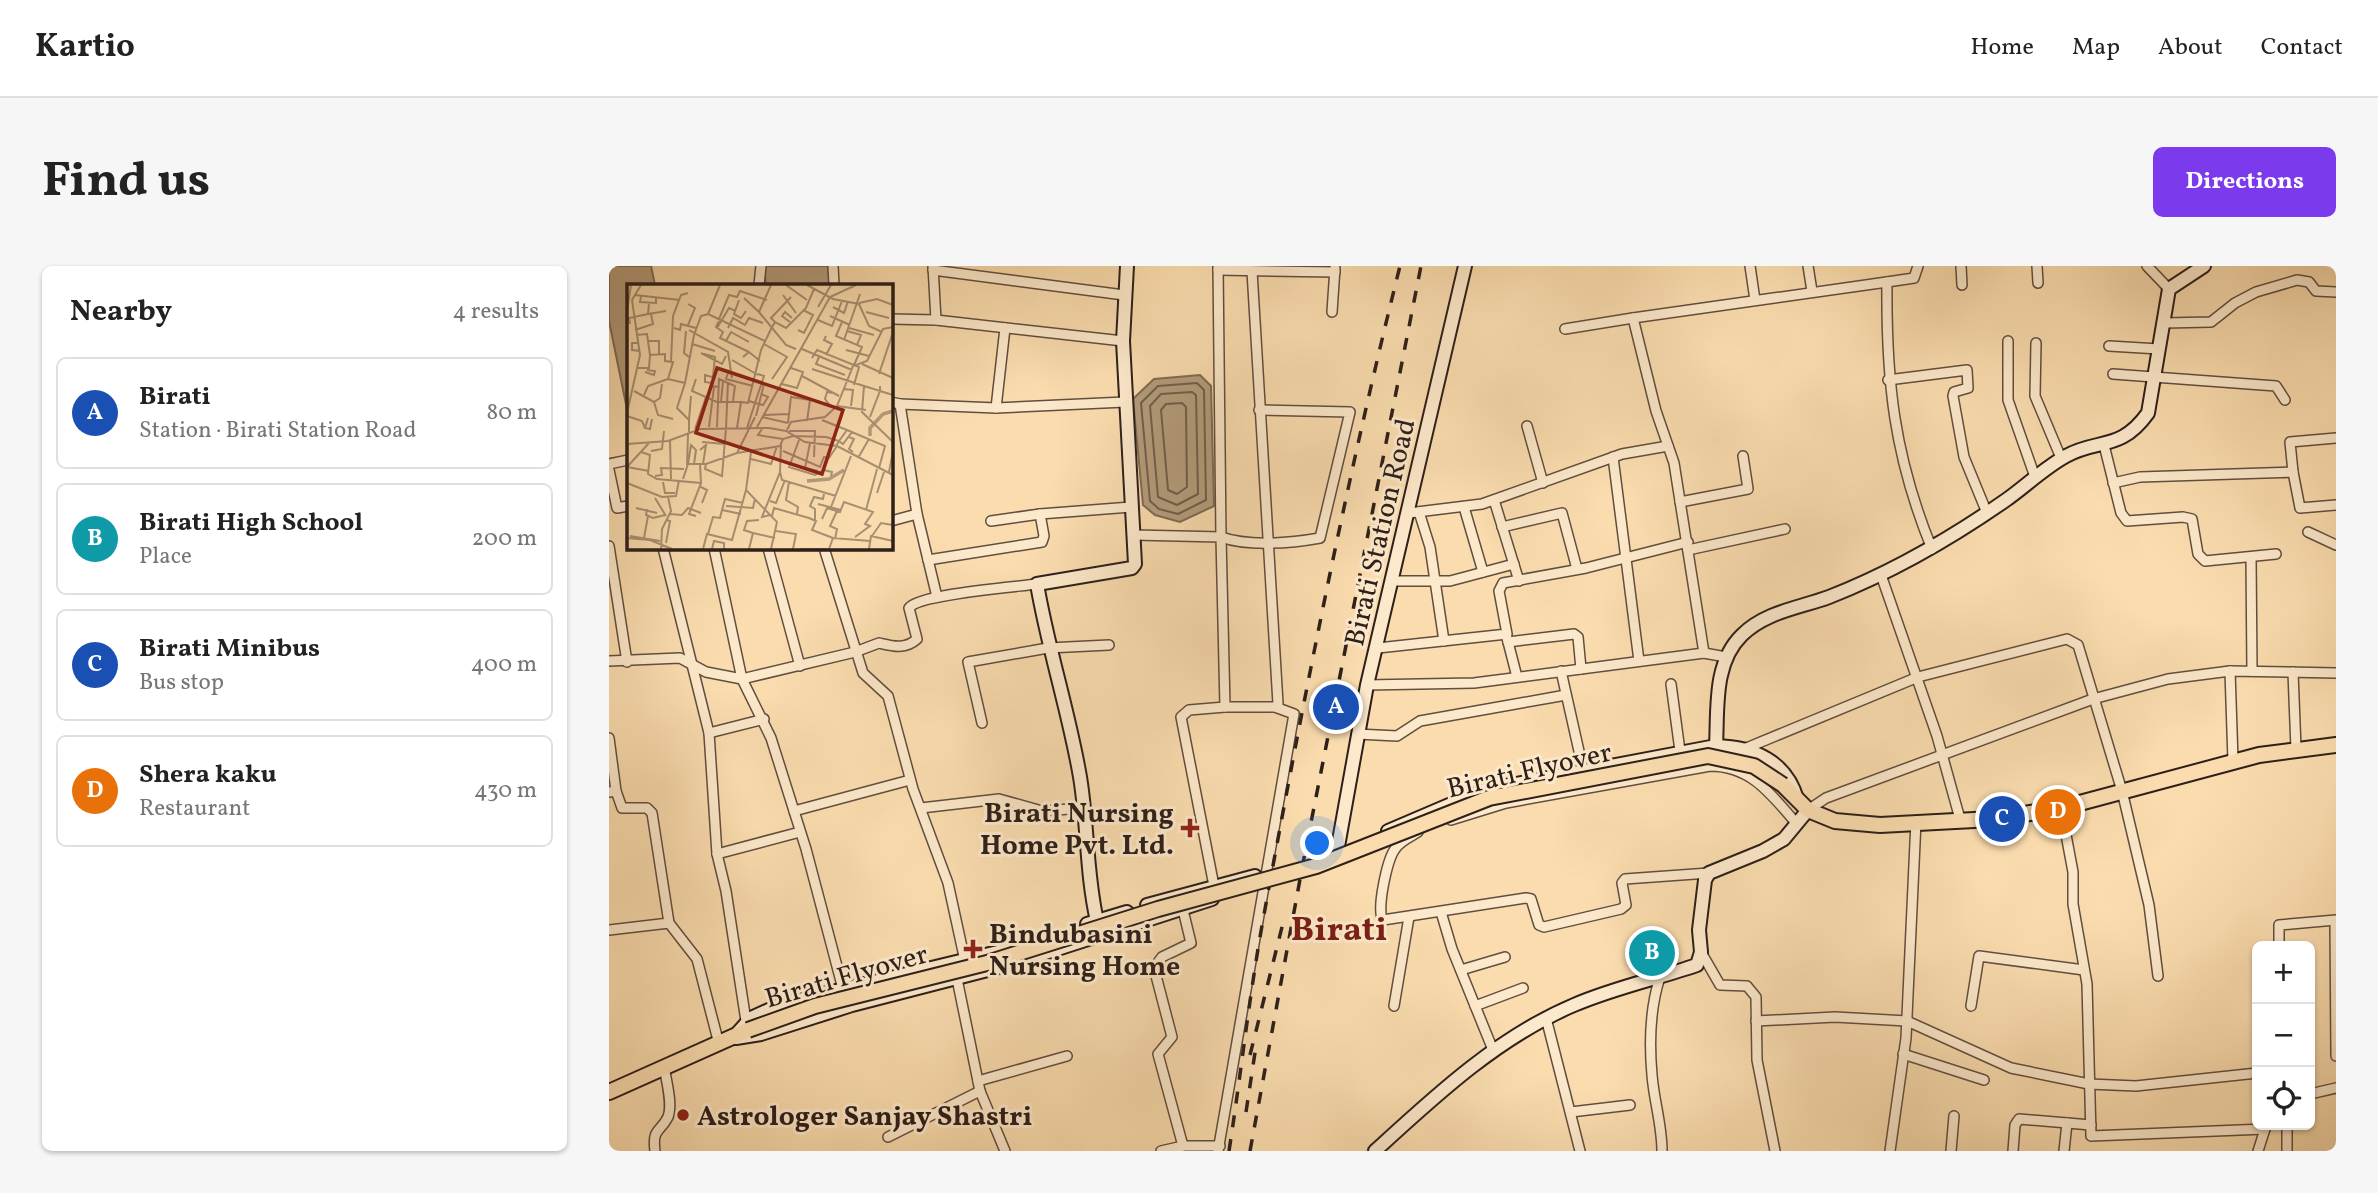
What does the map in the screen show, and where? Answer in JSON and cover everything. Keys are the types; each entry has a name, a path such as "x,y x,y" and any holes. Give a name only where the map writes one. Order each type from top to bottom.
{"main road":[{"path":"1803,805 1835,821 1880,825 2013,817 2061,808 2233,761 2296,749 2336,745"},
{"name":"Birati Flyover","path":"609,1092 726,1041 747,1025 987,963 1158,909 1316,866 1489,797 1708,757 1754,766 1783,785 1803,805"}],"street":[{"path":"759,284 761,266"},
{"path":"833,266 834,284"},
{"path":"609,661 673,658 706,672 742,679 855,652 879,643 892,648 915,641 910,606 937,597 1132,568 1135,564 1134,535 1123,341 1128,266"},
{"name":"Birati Station Road","path":"1337,852 1367,685 1393,581 1414,513 1465,266"},
{"path":"1750,266 1755,300"},
{"path":"1808,266 1812,291"},
{"path":"1565,329 1914,278 1917,266"},
{"path":"1961,266 1962,285"},
{"path":"2037,266 2038,283"},
{"path":"2147,266 2169,289"},
{"path":"1716,746 1719,685 1726,657 1742,635 1772,614 1826,598 1881,575 1932,549 2061,458 2104,446 2136,429 2148,413 2169,289 2204,266"},
{"path":"936,320 933,268 1124,295"},
{"path":"1226,707 1218,268 1252,271 1335,269 1332,312"},
{"path":"1252,271 1275,708"},
{"path":"2164,323 2211,322 2246,297 2297,280 2306,280 2316,291 2336,292"},
{"path":"1887,282 1888,380 1898,440 1914,504 1932,549"},
{"path":"1633,318 1656,411 1668,446 1680,502 1704,653"},
{"path":"893,319 936,320 1123,341"},
{"path":"996,408 1005,328"},
{"path":"2008,341 2008,400 2035,477"},
{"path":"2036,343 2035,396 2061,458"},
{"path":"2109,346 2159,349"},
{"path":"1888,380 1966,370 1968,388 1954,392 1953,396 1964,457 1986,513"},
{"path":"2113,374 2276,386 2285,400"},
{"path":"937,597 895,403 996,408 1125,401"},
{"path":"1134,535 1221,537 1237,541 1268,542 1322,537 1333,475 1350,416 1347,410 1259,410"},
{"path":"1527,426 1543,483"},
{"path":"2336,438 2290,442 2300,508 2336,505"},
{"path":"1444,641 1436,583 1414,513 1494,500 1613,457 1668,446"},
{"path":"2104,446 2122,513 2127,522 2187,517 2194,523 2200,559 2276,555"},
{"path":"1680,502 1748,489 1743,456"},
{"path":"1613,457 1639,661"},
{"path":"609,464 627,460"},
{"path":"609,470 613,511"},
{"path":"2113,483 2140,477 2293,472"},
{"path":"1494,500 1519,581"},
{"path":"992,521 1132,506"},
{"path":"1464,507 1483,572"},
{"path":"1502,527 1562,513 1577,569"},
{"path":"893,520 917,514"},
{"path":"928,560 1042,542 1044,536 1040,514"},
{"path":"1517,677 1507,638 1499,587 1503,583 1627,557 1785,529"},
{"path":"2308,532 2336,545"},
{"path":"609,546 627,662"},
{"path":"664,550 709,733 717,854 726,891 747,1025 782,1004 959,963 1214,886 1266,873 1337,852 1472,793 1583,769 1716,746 1744,749 1781,769 1791,779 1803,805 1796,823 1784,839 1763,851 1709,873 1625,879 1622,883 1626,905 1621,909 1544,927 1539,925 1529,898 1409,917 1384,920 1380,916 1387,866 1397,846 1419,831 1506,803 1691,768 1718,766 1751,776 1796,823"},
{"path":"714,550 742,679 764,719 794,811 843,989"},
{"path":"769,550 800,666"},
{"path":"825,550 864,677 888,696 910,780 948,883 959,963 958,978 979,1086 1005,1151"},
{"path":"2251,557 2252,671"},
{"path":"1393,581 1436,583 1514,564"},
{"path":"1881,575 1943,755 1960,819"},
{"path":"1037,584 1048,648 1076,757 1090,889 1097,921"},
{"path":"1378,648 1444,641 1574,634 1578,637 1581,668"},
{"path":"1744,749 1917,677 2067,639 2078,645 2122,791 2149,905 2158,976"},
{"path":"982,723 968,662 1048,648 1109,645"},
{"path":"1367,685 1474,682 1704,653 1726,657"},
{"path":"1561,671 1583,769"},
{"path":"2230,671 2233,761"},
{"path":"1803,805 2093,699 2168,679 2230,671 2336,673"},
{"path":"2293,672 2296,749"},
{"path":"1671,684 1680,751"},
{"path":"1357,734 1397,736 1420,722 1566,695"},
{"path":"609,738 612,792 620,806 647,808 653,813 669,923 697,959 726,1041 761,1034 852,1005 958,978 1198,906 1213,898 1214,886 1181,717 1189,710 1226,707 1275,708 1294,714 1219,1148 1183,1146 1161,1151"},
{"path":"709,733 764,719"},
{"path":"794,811 910,780"},
{"path":"921,808 999,799 1042,811 1083,808"},
{"path":"2061,808 2073,872 2073,905 2084,970 2091,1065 2091,1136 2252,1128"},
{"path":"1890,1151 1907,1021 1916,821"},
{"path":"717,854 800,832"},
{"path":"1375,1151 1493,1050 1546,1018 1575,1004 1697,965 1701,952 1699,930 1705,880 1709,873"},
{"path":"1183,910 1191,943 1162,957 1154,968 1172,1037 1158,1054 1183,1146"},
{"path":"1441,912 1493,1050"},
{"path":"1394,1006 1409,917"},
{"path":"2279,941 2279,925 2335,920 2336,1056"},
{"path":"609,930 669,923"},
{"path":"1701,952 1720,985 1747,986 1756,997 1757,1059 1775,1151"},
{"path":"1971,1006 1979,956 2084,970"},
{"path":"1461,970 1505,957"},
{"path":"1660,977 1652,1002 1651,1075 1662,1131 1663,1151"},
{"path":"1475,1006 1523,989"},
{"path":"1756,1021 1835,1017 1907,1021 2011,1068 2089,1084 2136,1086 2252,1074"},
{"path":"1546,1018 1580,1151"},
{"path":"1903,1054 1984,1080"},
{"path":"888,1137 979,1086 1067,1056"},
{"path":"655,1151 653,1138 657,1128 667,1118 669,1110 664,1066"},
{"path":"2315,1093 2336,1088"},
{"path":"1570,1112 1630,1105"},
{"path":"1951,1151 1954,1116"},
{"path":"2013,1151 2015,1124 2019,1119 2091,1125"},
{"path":"2064,1151 2067,1123"},
{"path":"2258,1151 2264,1130"},
{"path":"2287,1130 2287,1151"}],"water":[{"path":"609,266 651,266 655,284 627,284 627,409 609,321"},
{"path":"764,266 833,266 835,284 766,284"},
{"path":"1200,375 1211,386 1214,506 1180,522 1155,515 1143,505 1133,399 1154,379"}],"railway":[{"path":"1229,1151 1258,949 1294,756 1343,510 1400,266"},
{"path":"1250,1151 1303,863 1421,266"},
{"path":"1250,1055 1283,923"},
{"path":"1246,1112 1256,1046"}],"place":[{"name":"Birati","path":"1336,707"},
{"name":"Shera kaku","path":"2058,812"},
{"name":"Birati Minibus","path":"2002,819"},
{"name":"Birati Nursing Home Pvt. Ltd.","path":"1190,828"},
{"name":"Bindubasini Nursing Home","path":"973,949"},
{"name":"Birati High School","path":"1652,953"},
{"name":"Astrologer Sanjay Shastri","path":"683,1115"}],"district":[{"name":"Birati","path":"1339,928"}]}
